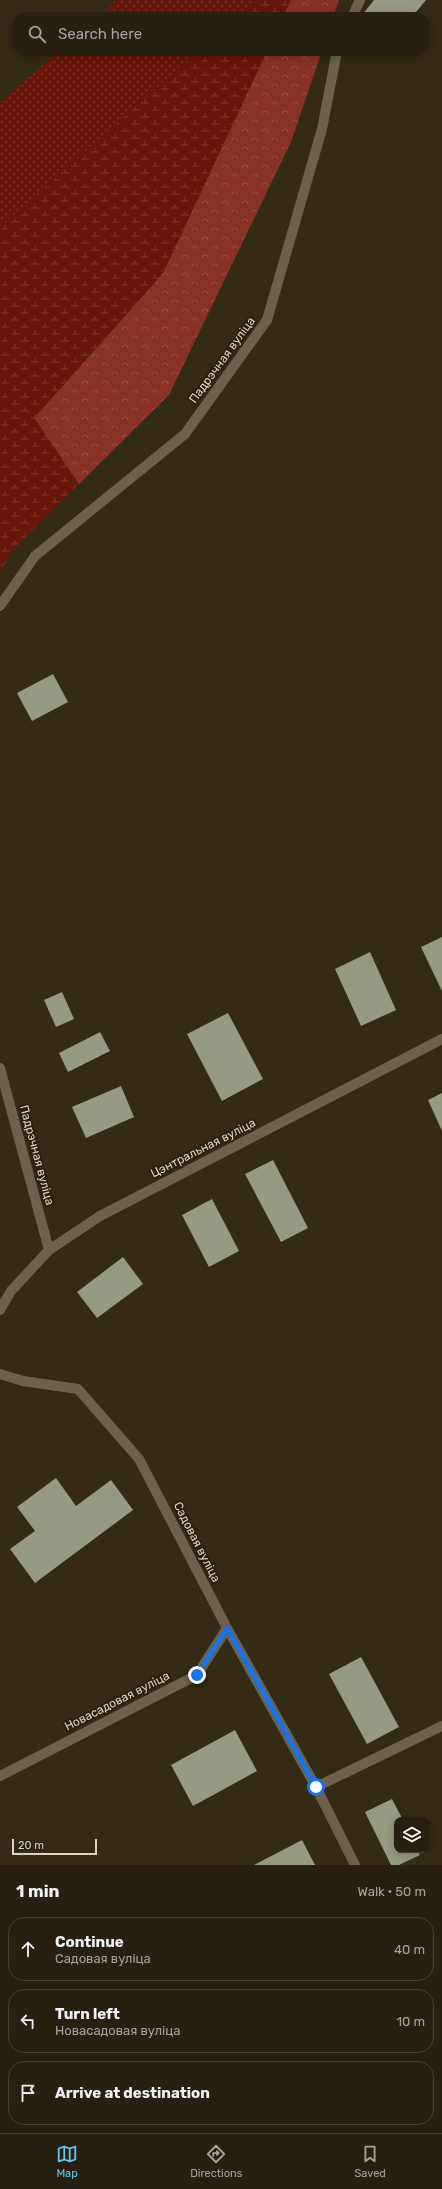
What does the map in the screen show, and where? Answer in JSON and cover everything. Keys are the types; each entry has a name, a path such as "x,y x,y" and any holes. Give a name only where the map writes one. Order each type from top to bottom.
{"street":[{"path":"354,12 360,0"},
{"name":"Падрэчная вуліца","path":"0,606 35,556 185,434 267,320 322,129 334,56"},
{"name":"Цэнтральная вуліца","path":"0,1310 11,1291 49,1250 100,1216 442,1039"},
{"name":"Падрэчная вуліца","path":"0,1068 49,1250"},
{"name":"Садовая вуліца","path":"0,1374 23,1382 78,1389 139,1459 227,1628 316,1787 354,1865"},
{"name":"Новасадовая вуліца","path":"0,1776 197,1675 227,1628"},
{"path":"316,1787 442,1726"}],"green space":[{"path":"117,0 255,0 242,12 104,12"},
{"path":"255,0 291,0 285,12 242,12"},
{"path":"291,0 339,0 335,12 285,12"},
{"path":"53,56 192,56 0,227 0,103"},
{"path":"192,56 265,56 163,273 34,418 79,484 12,551 0,572 0,227"},
{"path":"265,56 320,56 291,142 169,395 79,484 34,418 163,273"}],"building":[{"path":"374,0 426,0 416,12 364,12"},
{"path":"53,674 68,702 32,721 17,693"},
{"path":"442,937 442,991 421,947"},
{"path":"370,952 396,1010 361,1026 335,969"},
{"path":"62,992 74,1019 56,1027 44,1000"},
{"path":"228,1013 263,1079 222,1101 187,1034"},
{"path":"100,1032 110,1051 68,1072 59,1053"},
{"path":"121,1086 134,1117 86,1138 72,1107"},
{"path":"442,1093 442,1131 428,1100"},
{"path":"273,1160 308,1228 281,1242 245,1174"},
{"path":"212,1199 239,1251 209,1267 182,1215"},
{"path":"123,1257 143,1284 97,1318 77,1292"},
{"path":"56,1478 76,1506 111,1480 133,1510 35,1583 10,1549 35,1531 17,1507"},
{"path":"361,1657 399,1727 367,1744 329,1674"},
{"path":"235,1730 257,1771 193,1806 171,1765"},
{"path":"392,1799 401,1817 394,1817 394,1853 419,1853 420,1855 399,1865 391,1865 365,1812"},
{"path":"302,1840 315,1865 254,1865"}],"route":[{"path":"197,1675 227,1628 316,1787"}]}
